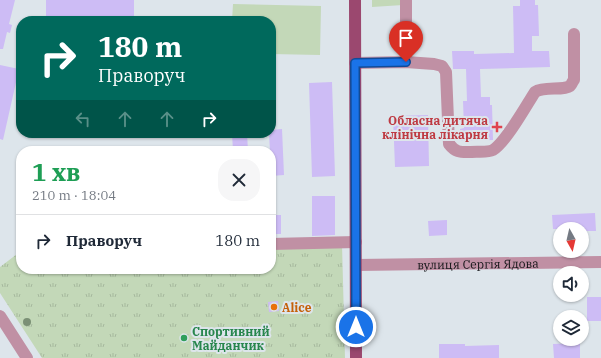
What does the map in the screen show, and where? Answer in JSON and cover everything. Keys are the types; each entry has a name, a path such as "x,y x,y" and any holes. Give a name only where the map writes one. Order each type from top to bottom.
{"main road":[{"path":"355,0 356,358"}],"street":[{"path":"406,0 406,62"},
{"path":"355,63 406,62 442,66 446,72 449,144 454,150 462,152 491,151 497,147 508,134 535,92 539,89 565,88 570,86 574,80 574,34"},
{"path":"276,244 356,242"},
{"name":"вулиця Сергія Ядова","path":"356,266 601,262"},
{"path":"0,316 27,358"}],"green space":[{"path":"372,0 403,0 403,5 372,7"},
{"path":"233,4 321,6 320,55 276,54 276,16 232,16"},
{"path":"342,244 345,358 42,358 0,293 0,267 16,255 16,274 276,274 276,247"}],"building":[{"path":"0,0 15,0 9,24 12,25 10,33 7,32 3,49 0,49"},
{"path":"46,0 134,0 134,16 46,16"},
{"path":"520,0 535,0 535,5 538,5 539,36 532,36 532,51 549,51 550,67 480,69 481,97 490,97 490,105 492,105 493,140 460,141 460,129 464,128 463,101 467,101 466,69 453,69 452,51 474,51 474,54 514,53 513,6 520,6"},
{"path":"0,65 16,68 16,82 3,140 0,139"},
{"path":"332,82 335,176 312,177 309,83"},
{"path":"428,115 429,166 395,167 393,116"},
{"path":"282,129 284,175 276,176 276,146 270,146 269,138 276,138 276,130"},
{"path":"232,138 247,138 248,146 233,146"},
{"path":"312,196 335,196 335,235 312,236"},
{"path":"595,213 596,231 589,231 589,222 553,222 553,229 552,215"},
{"path":"276,215 281,215 281,234 276,234"},
{"path":"447,220 447,235 429,236 428,221"},
{"path":"589,297 601,297 601,321 589,321 589,310 587,310 587,302 589,302"},
{"name":"Alice","path":"278,301 279,311 269,312 268,302"},
{"path":"439,344 465,344 465,346 499,345 499,358 439,358"},
{"path":"553,346 580,346 580,358 554,358"}],"place":[{"name":"Обласна дитяча клінічна лікарня","path":"497,127"},
{"name":"Alice","path":"274,307"},
{"name":"Спортивний Майданчик","path":"184,338"}],"route":[{"path":"356,327 355,63 406,62"}]}
